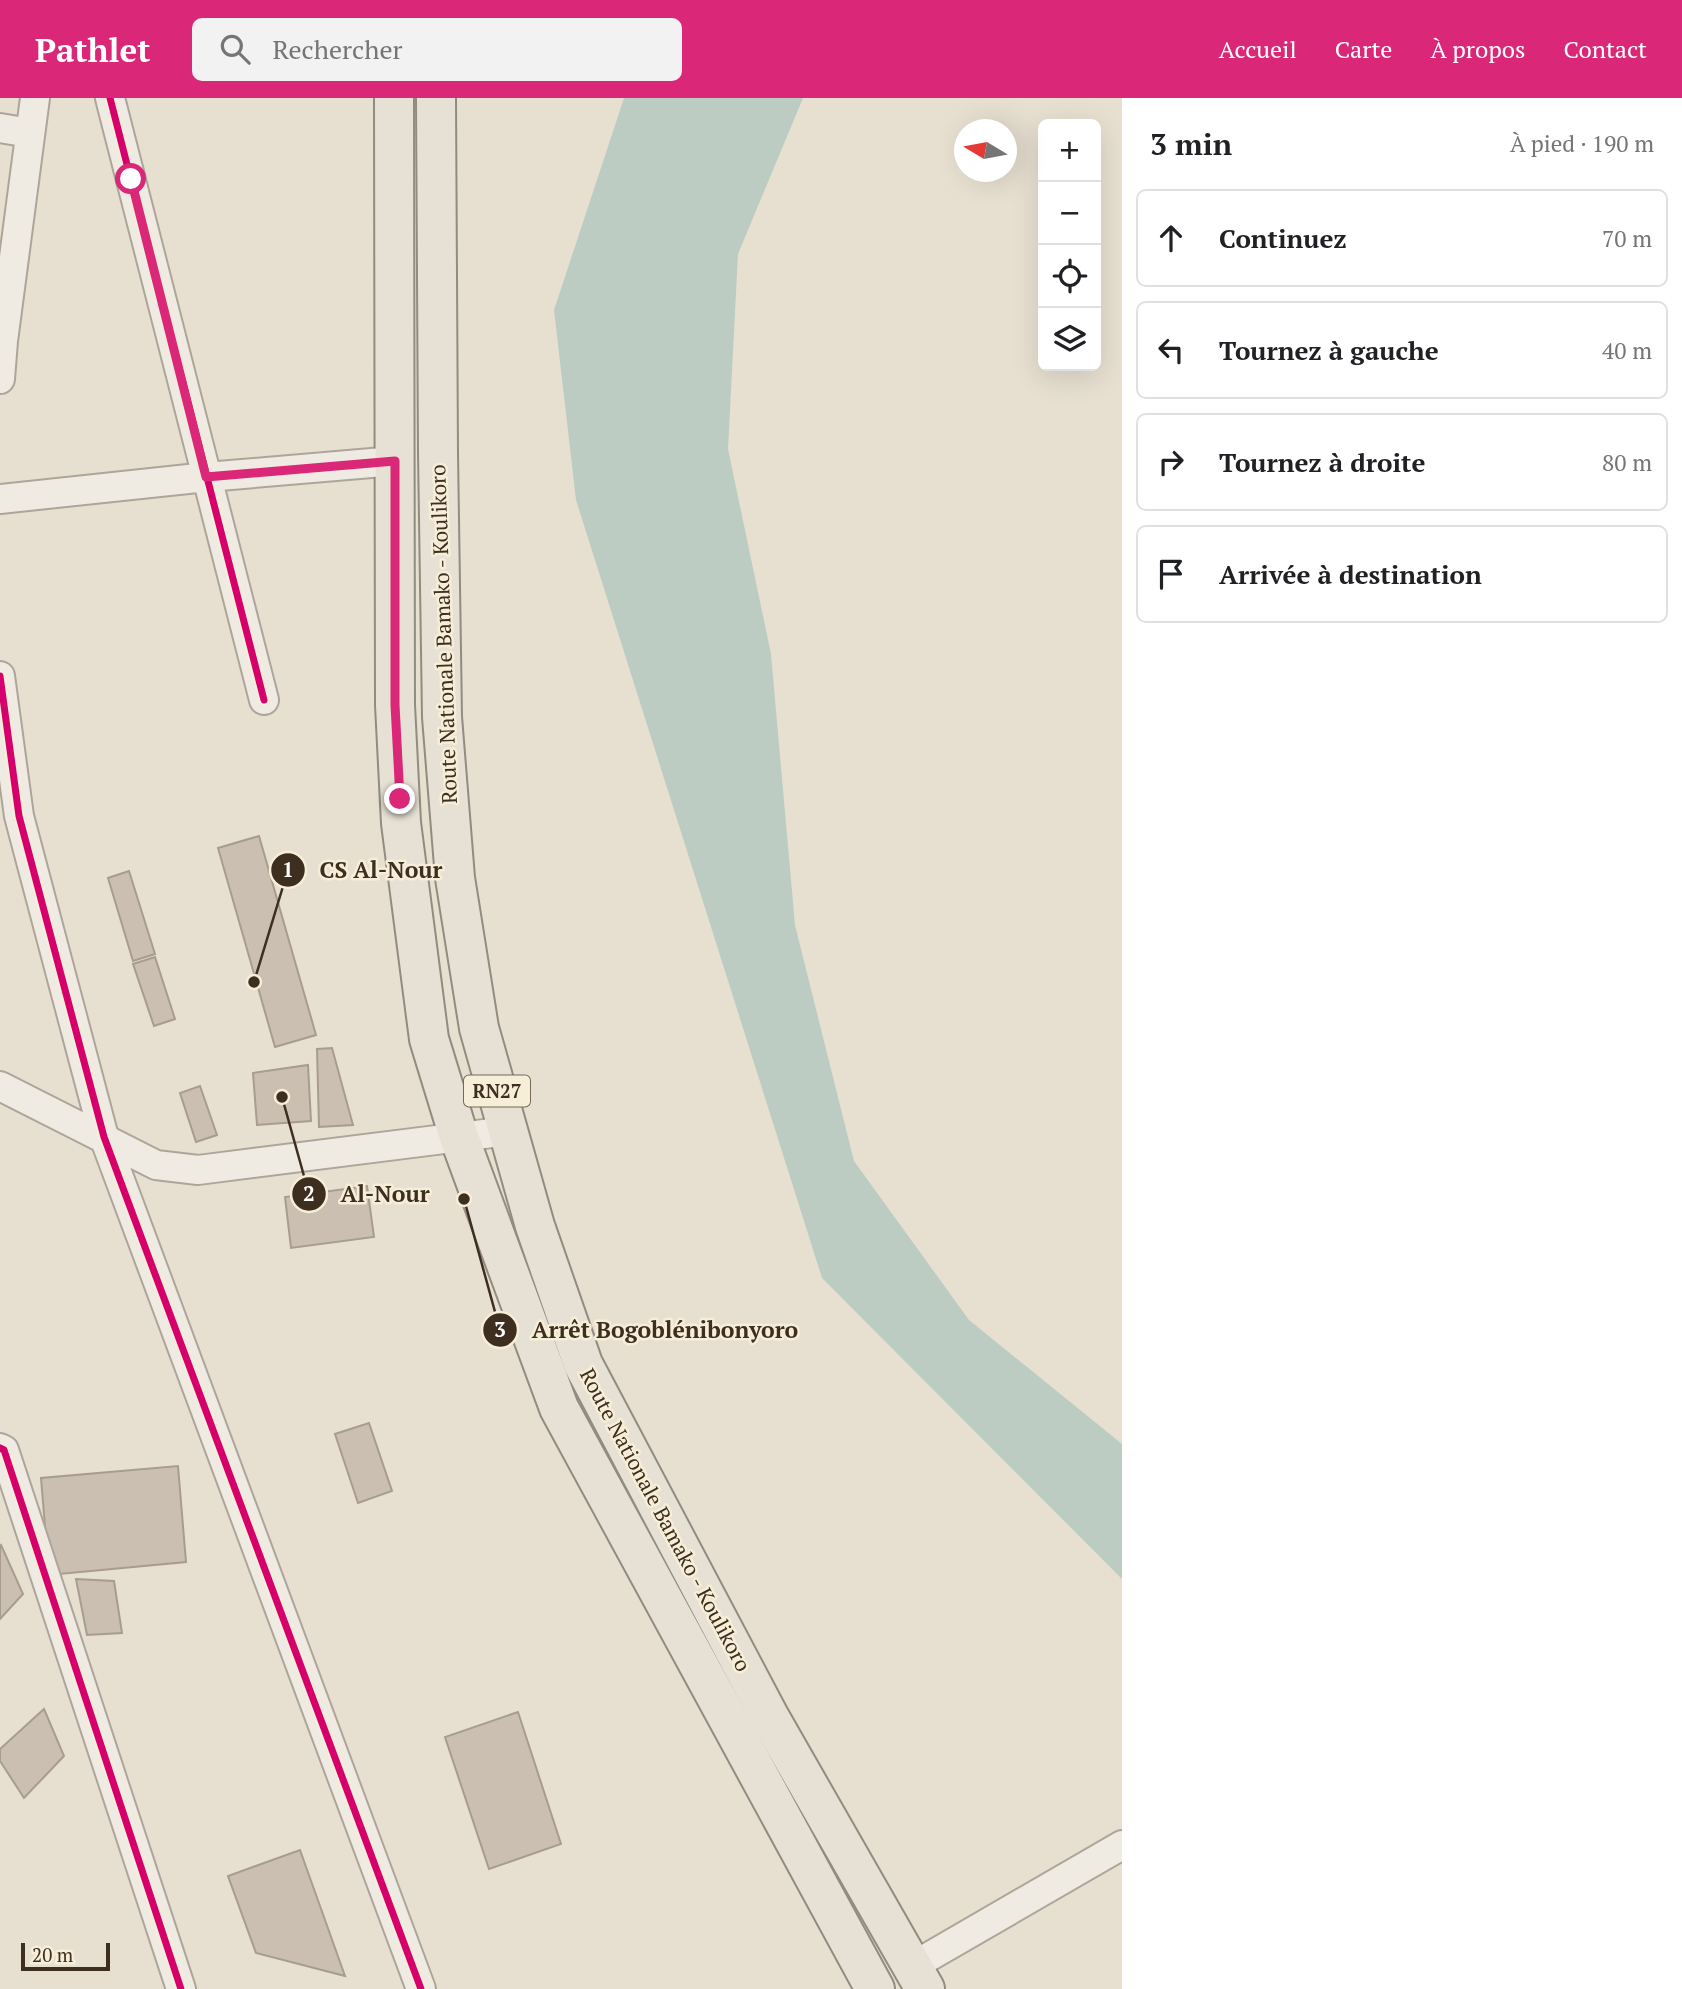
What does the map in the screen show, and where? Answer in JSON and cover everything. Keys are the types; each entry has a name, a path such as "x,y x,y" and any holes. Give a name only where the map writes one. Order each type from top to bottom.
{"main road":[{"name":"Route Nationale Bamako - Koulikoro","path":"394,98 395,705 401,823 429,1039 459,1137 559,1408 875,1989"},
{"name":"Route Nationale Bamako - Koulikoro","path":"436,98 442,717 455,877 480,1028 535,1226 583,1364 770,1718 919,1978"}],"street":[{"path":"0,379 35,98"},
{"path":"110,98 264,700"},
{"path":"0,128 30,133"},
{"path":"0,499 206,477 395,461"},
{"path":"0,676 19,816 104,1137 421,1989"},
{"path":"0,1086 156,1165 198,1170 508,1131"},
{"path":"0,1448 4,1450 181,1989"},
{"path":"919,1978 1122,1845"}],"shaded area":[{"path":"624,98 803,98 738,254 728,449 771,654 795,925 854,1161 969,1320 1122,1444 1122,1579 822,1278 576,500 554,310"}],"building":[{"path":"259,836 316,1035 275,1047 218,848"},
{"path":"129,871 155,954 133,961 108,878"},
{"path":"155,957 175,1019 154,1026 133,964"},
{"path":"332,1048 353,1125 319,1127 317,1049"},
{"path":"308,1065 311,1121 257,1125 253,1073"},
{"path":"200,1086 217,1135 196,1142 180,1093"},
{"path":"367,1186 374,1237 291,1248 285,1197"},
{"path":"369,1423 392,1491 358,1503 335,1434"},
{"path":"178,1466 186,1562 49,1575 41,1478"},
{"path":"0,1546 23,1594 0,1619"},
{"path":"76,1579 114,1581 122,1633 87,1635"},
{"path":"44,1709 64,1756 24,1798 0,1761 0,1749"},
{"path":"518,1712 561,1844 489,1869 445,1737"},
{"path":"300,1850 345,1976 256,1953 228,1876"}],"cycle path":[{"path":"110,98 264,700"},
{"path":"0,676 19,816 104,1137 421,1989"},
{"path":"0,1448 4,1450 181,1989"}],"place":[{"name":"CS Al-Nour","path":"254,982"},
{"name":"Al-Nour","path":"282,1097"},
{"name":"Arrêt Bogoblénibonyoro","path":"464,1199"}],"route":[{"path":"131,179 206,477 395,461 395,705 400,799"}]}
